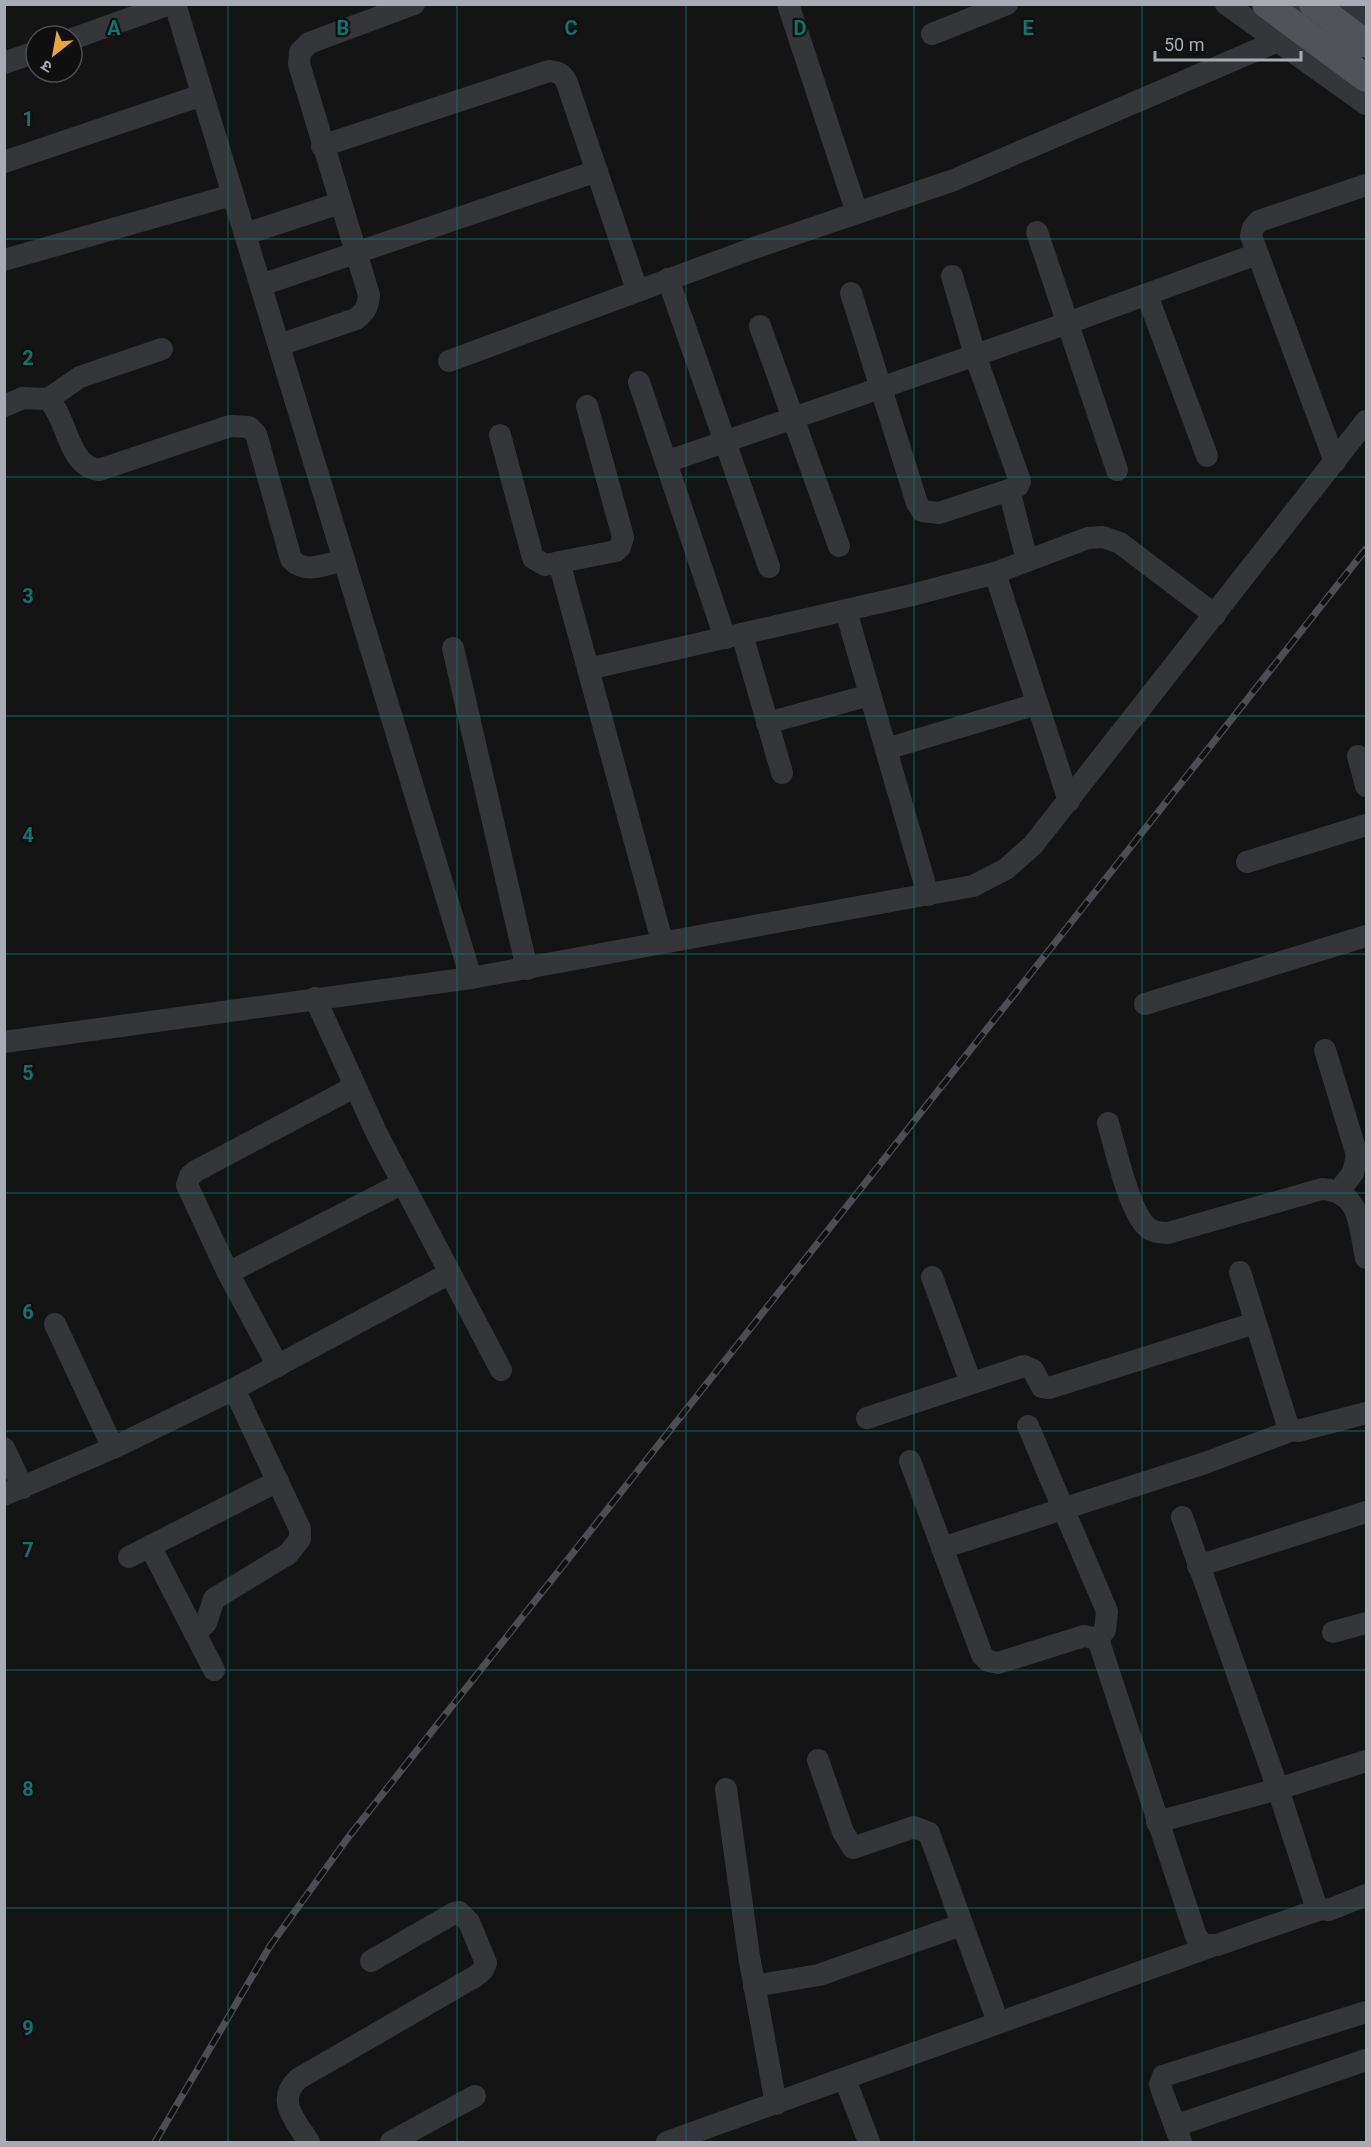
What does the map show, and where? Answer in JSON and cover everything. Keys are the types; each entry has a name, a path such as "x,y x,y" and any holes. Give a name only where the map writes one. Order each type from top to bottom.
{"main road":[{"path":"1266,4 1366,78"},
{"path":"1313,4 1366,44"}],"street":[{"path":"788,4 857,213"},
{"path":"932,34 1007,4"},
{"path":"1226,4 1366,104"},
{"path":"449,361 637,290 995,164 1278,41 1303,4"},
{"path":"1349,4 1366,17"},
{"path":"84,35 168,5 202,95 471,978"},
{"path":"279,345 356,319 364,313 369,295 322,146 299,64 300,52 309,43 401,7"},
{"path":"4,63 24,56"},
{"path":"322,146 549,72 558,72 567,83 637,290"},
{"path":"4,162 202,95"},
{"path":"261,285 356,255 597,171"},
{"path":"1335,462 1251,236 1253,228 1259,221 1366,185"},
{"path":"4,260 232,195"},
{"path":"245,234 340,203"},
{"path":"1037,232 1117,470"},
{"path":"666,462 1068,323 1257,254"},
{"path":"851,293 917,503 922,511 939,513 1009,490 1018,486 1020,480 975,355 952,276"},
{"path":"668,279 770,567"},
{"path":"1147,295 1207,456"},
{"path":"760,326 795,418 839,546"},
{"path":"4,406 23,398 48,399 80,377 162,349"},
{"path":"639,382 666,462 767,723 782,773"},
{"path":"48,399 57,408 80,462 89,469 99,470 230,426 249,427 256,434 291,559 297,566 308,568 344,560"},
{"path":"500,435 533,558 545,565 616,551 622,543 587,406"},
{"path":"4,1042 527,969 662,941 973,886 1006,869 1033,844 1366,421"},
{"path":"1009,490 1027,561"},
{"path":"588,669 846,611 995,573 1088,538 1103,537 1120,543 1215,615"},
{"path":"559,562 662,941"},
{"path":"995,573 1069,801"},
{"path":"846,611 928,895"},
{"path":"453,648 527,969"},
{"path":"767,723 870,695"},
{"path":"886,749 1037,704"},
{"path":"1358,756 1366,786"},
{"path":"1247,862 1366,825"},
{"path":"1145,1004 1366,936"},
{"path":"315,998 354,1087 501,1370"},
{"path":"1325,1050 1357,1155 1353,1173 1339,1191"},
{"path":"278,1366 228,1273 186,1185 190,1176 354,1087"},
{"path":"1108,1123 1136,1210 1146,1227 1158,1233 1168,1233 1322,1189 1339,1191 1352,1203 1366,1258"},
{"path":"228,1273 403,1183"},
{"path":"1240,1272 1283,1414 1293,1430"},
{"path":"4,1448 14,1492 113,1448 234,1389 450,1273"},
{"path":"932,1277 971,1383"},
{"path":"867,1418 1029,1366 1042,1387 1049,1388 1255,1323"},
{"path":"55,1324 113,1448"},
{"path":"195,1634 206,1623 214,1599 288,1554 300,1539 300,1529 234,1389"},
{"path":"942,1548 1205,1463 1293,1430 1366,1413"},
{"path":"1028,1426 1061,1509 1107,1611 1105,1630 1098,1639"},
{"path":"910,1461 982,1655 988,1661 998,1664 1084,1636 1098,1639"},
{"path":"129,1557 278,1481"},
{"path":"1198,1566 1366,1512"},
{"path":"1182,1517 1278,1789 1293,1842 1315,1903 1321,1909"},
{"path":"150,1546 214,1670"},
{"path":"1333,1632 1366,1623"},
{"path":"1098,1639 1196,1936 1203,1945 1210,1947"},
{"path":"818,1760 843,1832 853,1848 914,1827 928,1833 998,2022"},
{"path":"1157,1822 1278,1789 1366,1761"},
{"path":"726,1789 754,1986 776,2104"},
{"path":"667,2142 1210,1947 1321,1909 1329,1910 1366,1895"},
{"path":"309,2142 288,2106 286,2096 289,2087 298,2079 394,2022 476,1976 483,1970 486,1963 469,1922 459,1912 371,1961"},
{"path":"754,1986 819,1975 961,1925"},
{"path":"1366,2012 1163,2076 1162,2091 1178,2134 1366,2061"},
{"path":"845,2079 869,2142"},
{"path":"391,2142 475,2096"}],"railway":[{"path":"155,2142 270,1946 347,1839 1366,549"}]}
